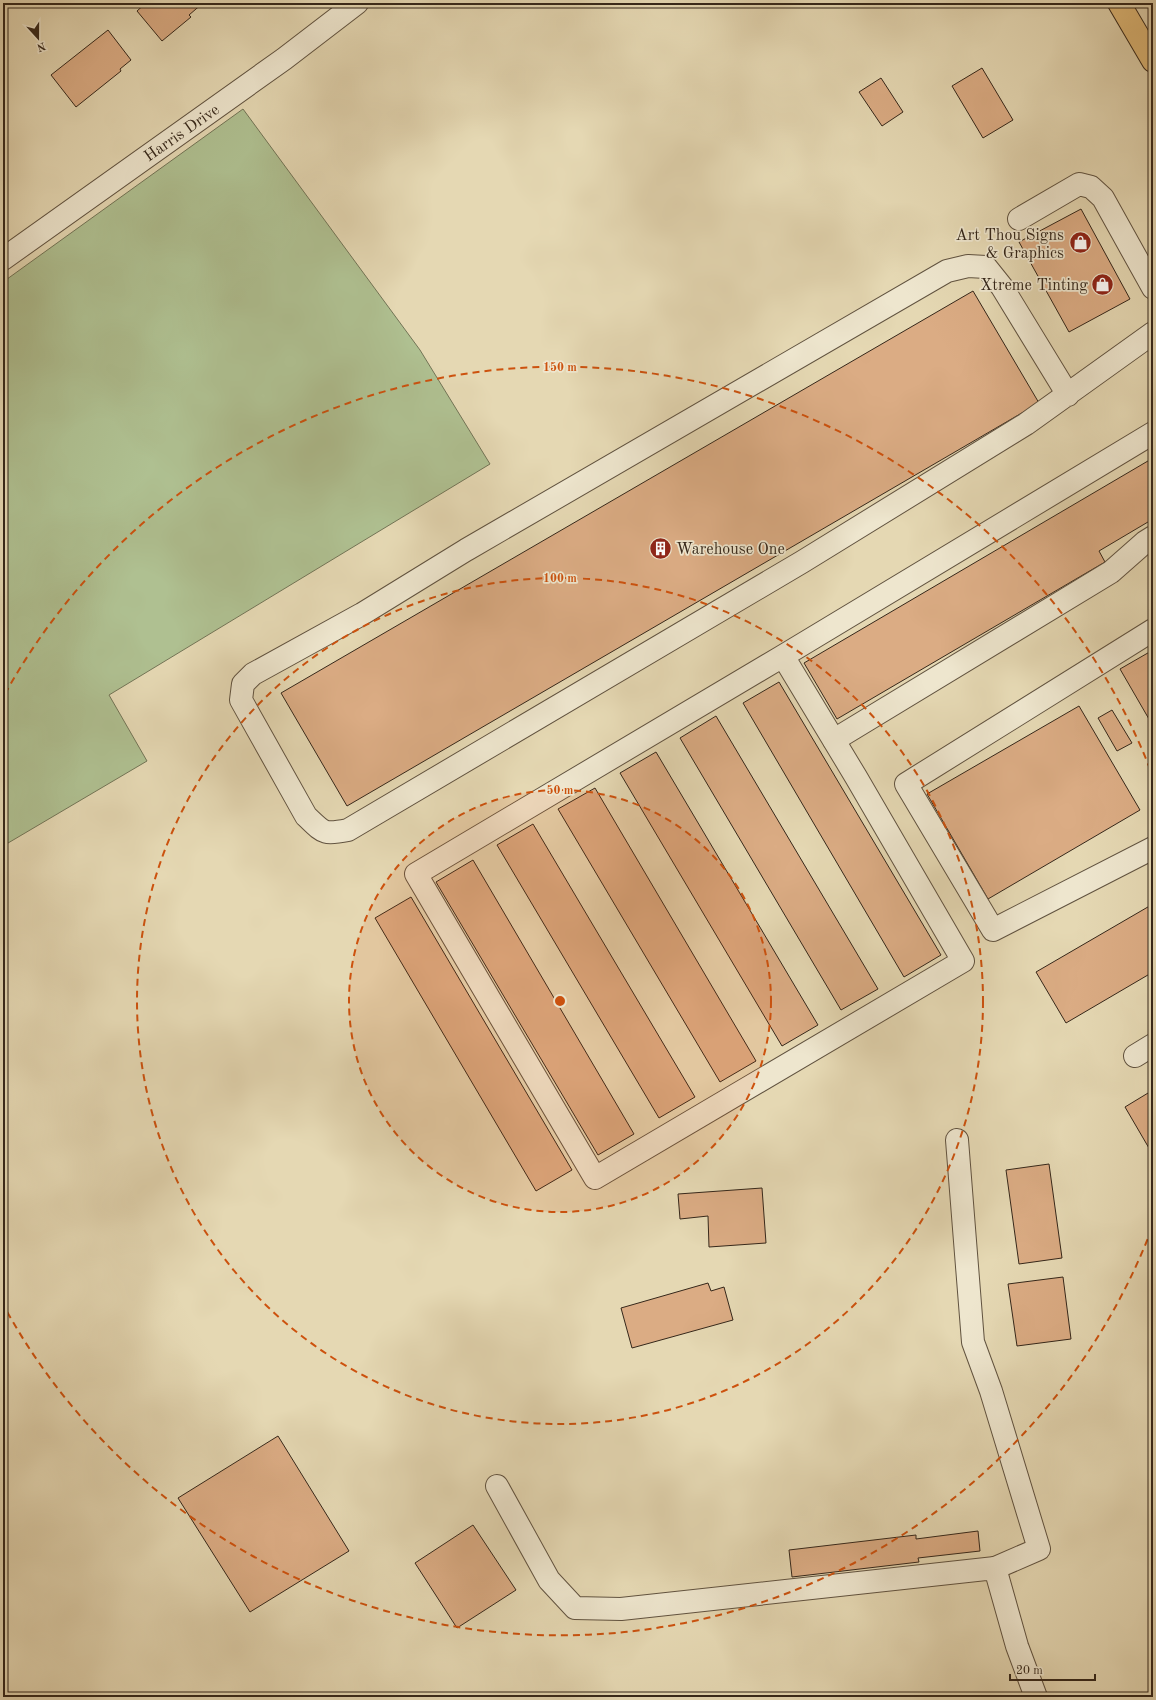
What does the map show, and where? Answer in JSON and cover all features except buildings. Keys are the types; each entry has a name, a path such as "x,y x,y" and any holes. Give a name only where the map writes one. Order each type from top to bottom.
{"highway":[{"path":"1119,3 1153,61"}],"street":[{"name":"Harris Drive","path":"3,259 277,63 357,3"},
{"path":"1019,219 1079,184 1091,187 1103,198 1153,288"},
{"path":"1068,395 1002,287 986,267 968,266 947,271 466,550 362,614 253,674 243,684 241,700 306,816 322,831 331,833 348,830 802,562 1026,424 1068,395 1153,333"},
{"path":"783,656 834,740 963,961 595,1178 416,874 783,656 1153,433"},
{"path":"834,740 1112,572 1145,542 1153,537"},
{"path":"1153,630 906,784 994,930 1153,848"},
{"path":"497,1486 549,1580 575,1608 621,1609 995,1568 1039,1549 991,1391 973,1342 956,1140"},
{"path":"995,1568 1017,1646 1036,1697"}],"green space":[{"path":"243,109 420,350 490,464 109,695 147,761 3,846 3,282"}],"place":[{"name":"Art Thou Signs & Graphics","path":"1080,243"},
{"name":"Xtreme Tinting","path":"1103,284"},
{"name":"Warehouse One","path":"660,548"}]}
